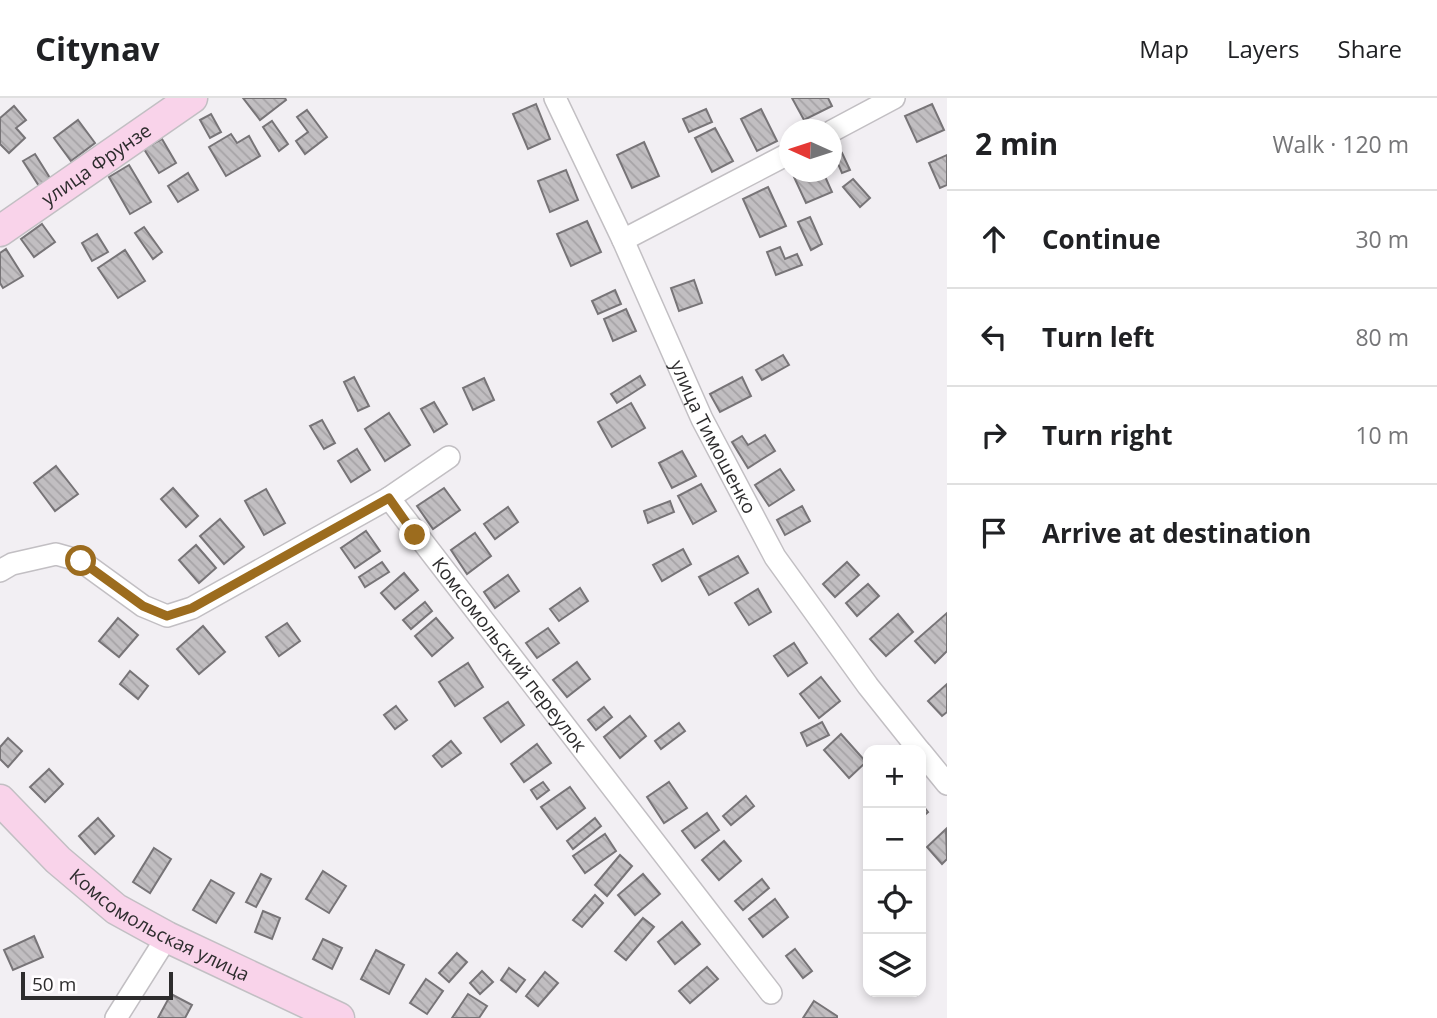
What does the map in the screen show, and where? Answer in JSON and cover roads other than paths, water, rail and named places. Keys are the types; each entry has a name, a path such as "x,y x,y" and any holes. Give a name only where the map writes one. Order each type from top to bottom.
{"street":[{"name":"улица Фрунзе","path":"0,231 192,98"},
{"name":"улица Тимошенко","path":"555,98 623,240 702,419 775,557 868,686 915,745"},
{"path":"842,125 894,98"},
{"path":"623,240 779,158"},
{"path":"0,571 12,564 56,554 81,561 143,606 167,616 192,608 389,498 449,457"},
{"name":"Комсомольский переулок","path":"389,498 771,993"},
{"name":"улица Тимошенко","path":"926,758 947,784"},
{"name":"Комсомольская улица","path":"0,800 58,860 116,909 167,937 339,1018"},
{"path":"116,1018 167,937"}]}
